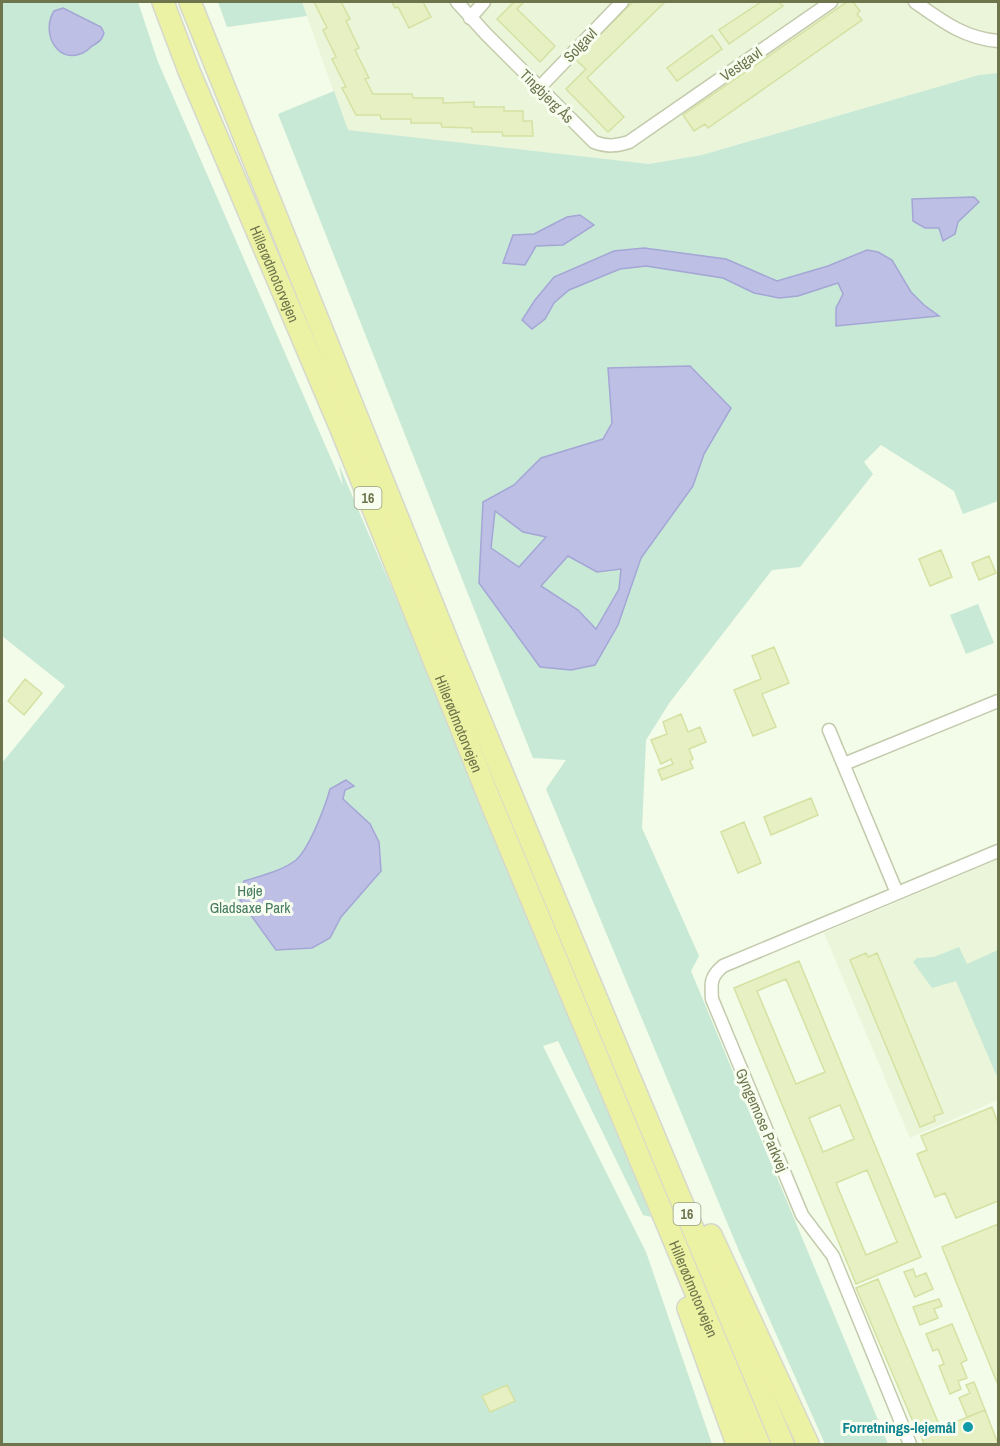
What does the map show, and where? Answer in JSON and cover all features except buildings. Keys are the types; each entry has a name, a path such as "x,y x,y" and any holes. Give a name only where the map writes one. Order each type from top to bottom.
{"highway":[{"name":"Hillerødmotorvejen","path":"163,2 189,72 340,429 488,794 759,1444"},
{"name":"Hillerødmotorvejen","path":"190,2 448,644 783,1444"},
{"path":"591,984 808,1444"},
{"path":"638,1153 680,1284 737,1444"}],"street":[{"name":"Tingbjerg Ås","path":"457,2 538,88 594,142 605,146 617,146 629,142 652,126"},
{"path":"470,18 484,2"},
{"name":"Solgavl","path":"538,88 622,2"},
{"name":"Vestgavl","path":"652,126 831,2"},
{"path":"915,2 958,30 980,39 999,41"},
{"path":"844,764 999,701"},
{"path":"830,730 897,893"},
{"name":"Gyngemose Parkvej","path":"910,1444 833,1256 802,1215 712,999 711,986 714,974 723,966 999,850"}],"shaded area":[{"path":"302,2 998,2 998,73 979,75 702,155 649,164 575,157 347,130"},
{"path":"998,859 998,1100 910,1138 824,933"}],"green space":[{"name":"Høje Gladsaxe Park","path":"2,2 138,2 158,62 343,486 339,465 589,1052 651,1217 643,1215 558,1041 543,1046 646,1252 712,1444 2,1444 2,763 65,686 2,636"},
{"path":"218,2 302,2 307,16 227,27"},
{"path":"998,73 998,501 963,514 954,491 881,445 864,462 873,474 800,567 772,570 670,702 646,740 642,828 699,956 691,971 888,1444 825,1444 739,1251 546,789 566,760 533,758 278,114 334,91 348,130 649,164 702,155 979,75"},
{"path":"978,604 994,643 966,654 950,615"},
{"path":"959,947 967,964 998,950 998,1079 956,981 932,988 913,962 917,958 934,957"}],"water":[{"path":"63,8 101,27 104,33 98,42 80,54 71,56 64,54 58,50 50,36 50,19 54,11"},
{"path":"974,197 979,202 958,222 955,234 943,241 939,228 925,228 913,221 912,199"},
{"path":"580,215 594,225 563,245 536,246 525,265 503,263 513,235 534,234 567,217"},
{"path":"644,248 726,259 777,281 828,266 867,250 878,252 892,260 911,292 939,316 836,326 836,308 843,294 838,283 798,296 779,298 754,293 723,278 646,266 620,269 569,290 554,303 545,319 532,329 522,320 554,277 614,251"},
{"path":"690,366 731,408 704,454 693,486 641,558 618,625 595,665 571,670 540,667 479,583 483,502 514,485 541,458 603,439 612,423 608,368","holes":["495,511 523,532 546,537 519,567 491,548","568,556 597,572 621,569 619,589 596,629 578,610 541,586"]},
{"path":"346,780 354,786 345,790 343,799 370,824 379,842 381,871 341,917 330,938 312,948 276,950 240,900 244,881 278,870 296,860 311,837 330,789"}],"place":[{"name":"Forretnings-lejemål","path":"968,1427"}]}
